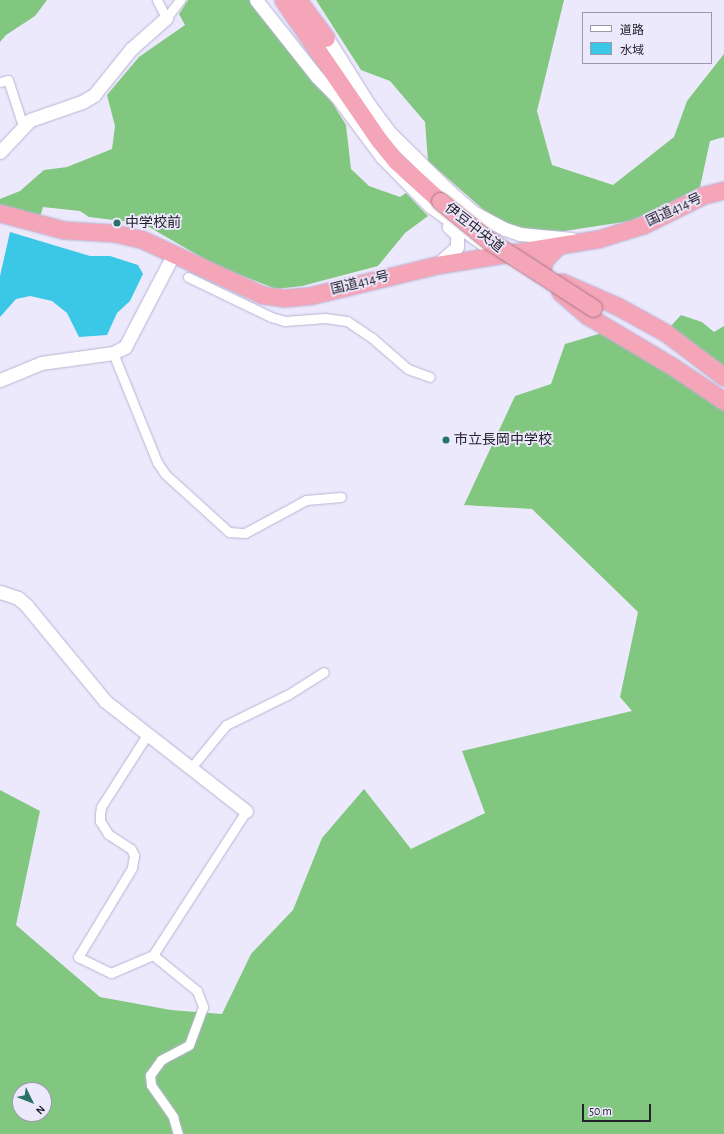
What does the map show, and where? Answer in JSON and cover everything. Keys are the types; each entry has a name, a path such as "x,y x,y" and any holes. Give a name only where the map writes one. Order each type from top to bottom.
{"highway":[{"path":"281,0 338,98"},
{"name":"伊豆中央道","path":"281,0 379,140 396,161 488,240 655,342 724,392"},
{"name":"伊豆中央道","path":"287,0 377,130 403,160 441,199"},
{"path":"298,0 326,38"},
{"name":"国道414号","path":"2,218 64,230 114,233 141,239 263,295 284,298 309,296 437,265 517,251 587,242 643,225 704,195 724,190"},
{"path":"542,269 545,259 558,246"},
{"path":"517,251 562,282 617,306 666,333 724,377"},
{"path":"499,254 552,286 588,316 672,366 724,401"},
{"name":"伊豆中央道","path":"595,305 658,338 724,386"}],"street":[{"path":"157,0 166,18"},
{"path":"0,152 23,126 37,116 89,98 131,48 166,18 180,0"},
{"path":"256,0 317,77 338,98 382,156 441,199 499,254"},
{"path":"306,0 326,38 369,105 441,199 458,238 457,247 454,253 437,265"},
{"path":"0,82 8,80 23,126"},
{"path":"441,199 474,212 505,229 520,234 587,242"},
{"path":"441,199 464,208 517,251"},
{"path":"0,380 41,363 113,354 130,341 173,255"},
{"path":"188,277 272,317 300,321 336,319 353,324 408,369 430,378"},
{"path":"113,354 140,414 157,462 165,474 229,532 245,533 306,500 341,497"},
{"path":"0,592 18,598 26,605 105,701 148,735 190,769 246,811 153,955 111,973 78,957 132,868 134,855 131,849 108,834 100,814 101,807 148,735"},
{"path":"190,769 226,725 289,694 324,672"},
{"path":"153,955 197,991 204,1007 190,1045 161,1060 150,1075 151,1085 173,1117 178,1134"}],"green space":[{"path":"0,0 47,0 35,16 6,35 0,42"},
{"path":"188,0 250,0 333,104 346,125 351,169 369,186 400,197 406,193 428,216 405,233 378,266 302,286 276,289 215,265 149,227 130,222 89,217 80,211 43,207 40,217 0,206 0,199 20,191 44,170 67,167 112,149 115,126 107,95 139,57 185,25 179,14"},
{"path":"316,0 564,0 537,111 552,165 613,185 674,137 687,101 724,54 724,137 710,141 700,187 664,206 630,221 565,231 524,230 506,223 485,211 428,161 425,122 390,81 361,70"},
{"path":"681,315 702,322 714,332 724,326 724,366 670,327"},
{"path":"615,329 724,406 724,1134 0,1134 0,790 40,811 16,925 100,997 171,1010 222,1014 251,954 293,910 322,838 364,789 411,849 485,813 462,751 632,711 620,697 638,612 532,509 464,505 515,396 551,384 565,344"}],"water":[{"path":"10,232 90,256 110,256 138,265 143,274 130,301 117,313 107,335 79,337 67,313 52,301 30,296 16,299 0,317 0,276"}],"place":[{"name":"中学校前","path":"117,223"},
{"name":"市立長岡中学校","path":"446,440"}]}
